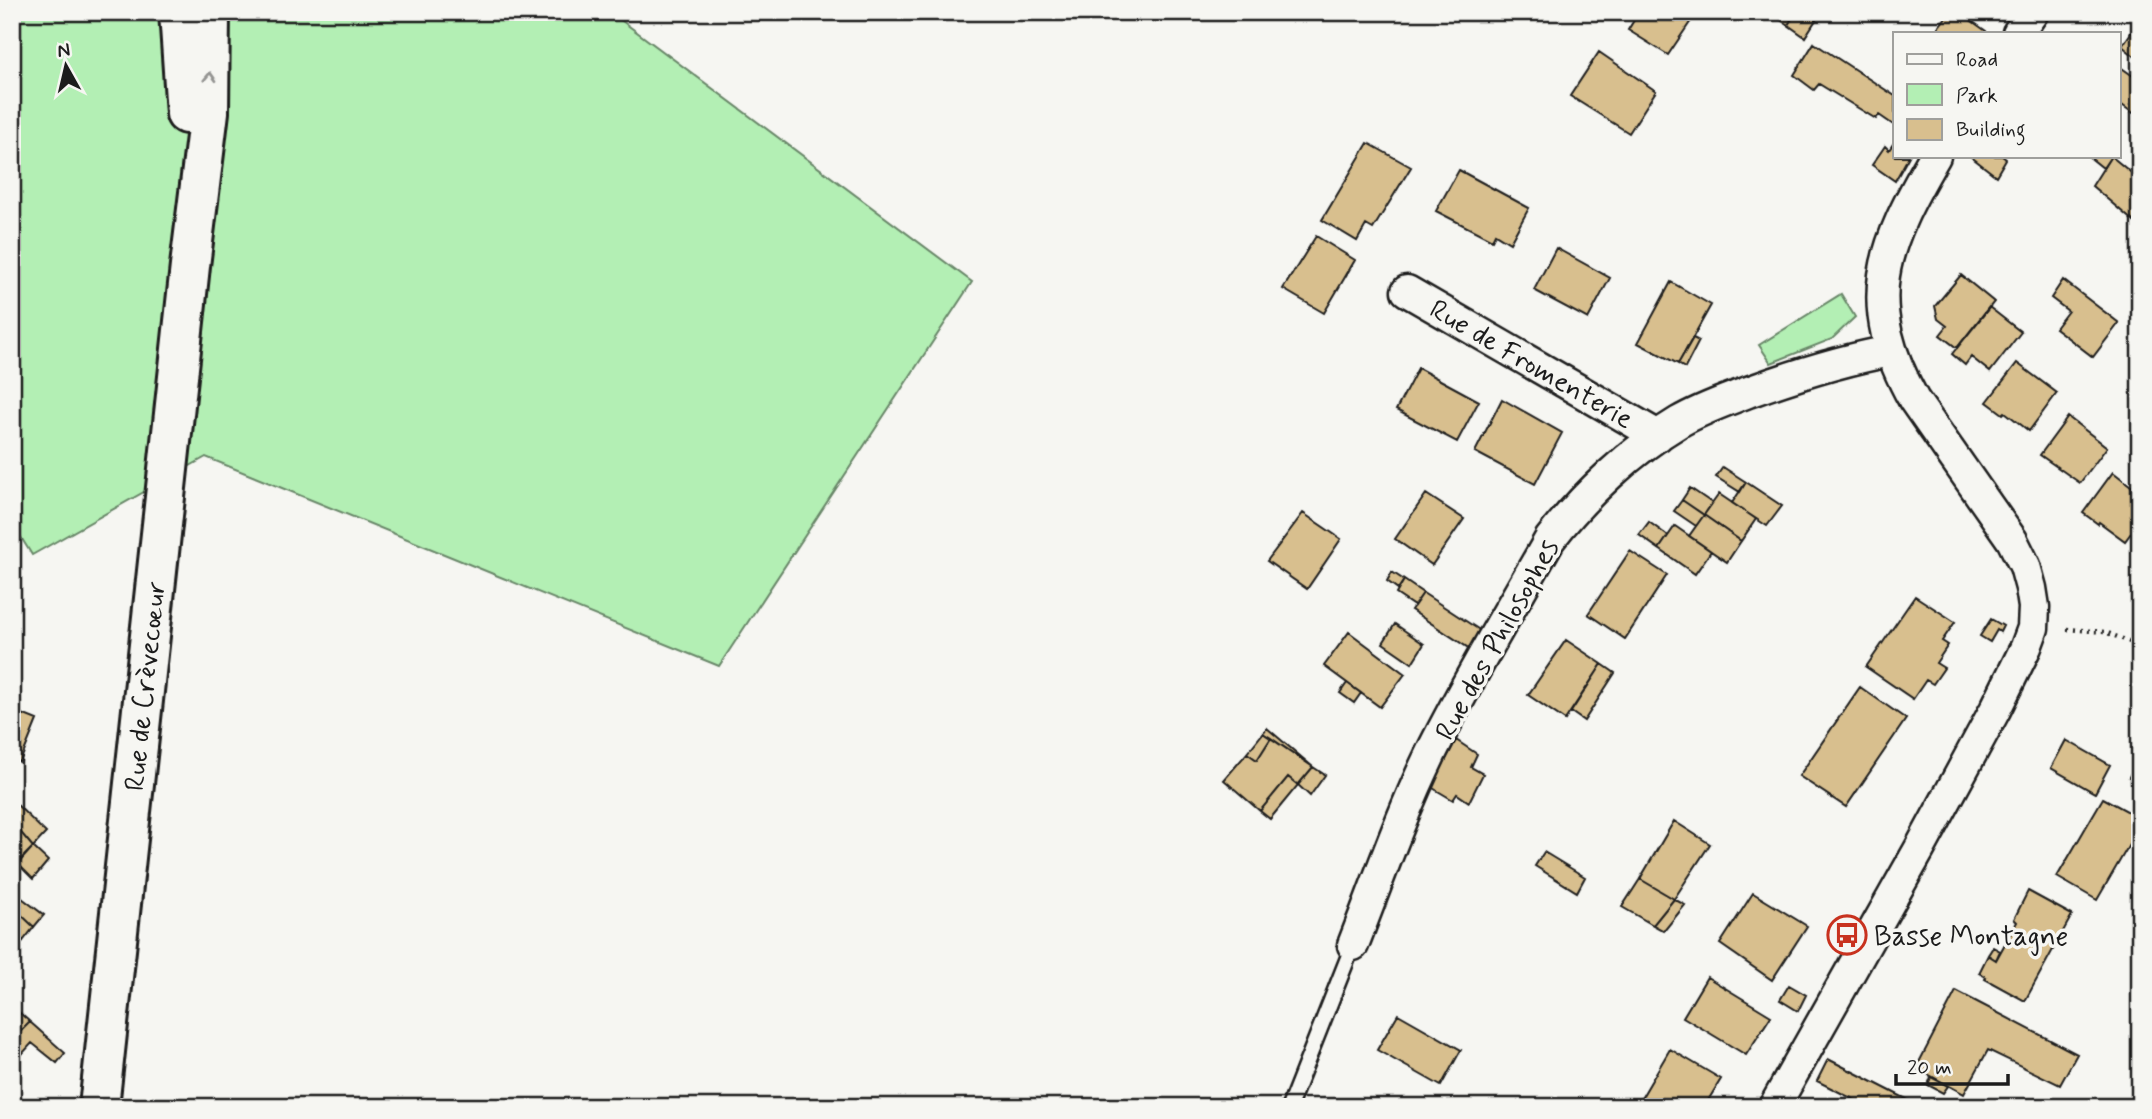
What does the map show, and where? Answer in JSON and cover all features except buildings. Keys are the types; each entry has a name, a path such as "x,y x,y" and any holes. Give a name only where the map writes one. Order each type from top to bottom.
{"main road":[{"name":"Rue de Crèvecœur","path":"179,12 186,121 190,266"},
{"name":"Rue de Crèvecœur","path":"99,1107 209,112 211,12"}],"street":[{"path":"2019,32 2033,12"},
{"path":"1774,1107 1982,733 2033,628 2034,607 2025,566 2012,540 1914,400 1901,377 1884,326 1882,302 1887,254 1916,188 1934,158"},
{"name":"Rue de Fromenterie","path":"1408,290 1657,436"},
{"name":"Rue des Philosophes","path":"1353,945 1412,796 1451,714 1550,539 1589,493 1657,436 1709,407 1793,376 1857,357 1891,351"}],"lane":[{"name":"Rue des Philosophes","path":"1289,1107 1353,945"}],"path":[{"path":"2033,628 2105,632 2140,646"}],"green space":[{"path":"12,12 610,12 972,282 719,666 206,457 32,555 12,523"},
{"path":"1841,294 1855,317 1832,339 1771,363 1759,345"}],"place":[{"name":"Basse Montagne","path":"1847,935"}]}
